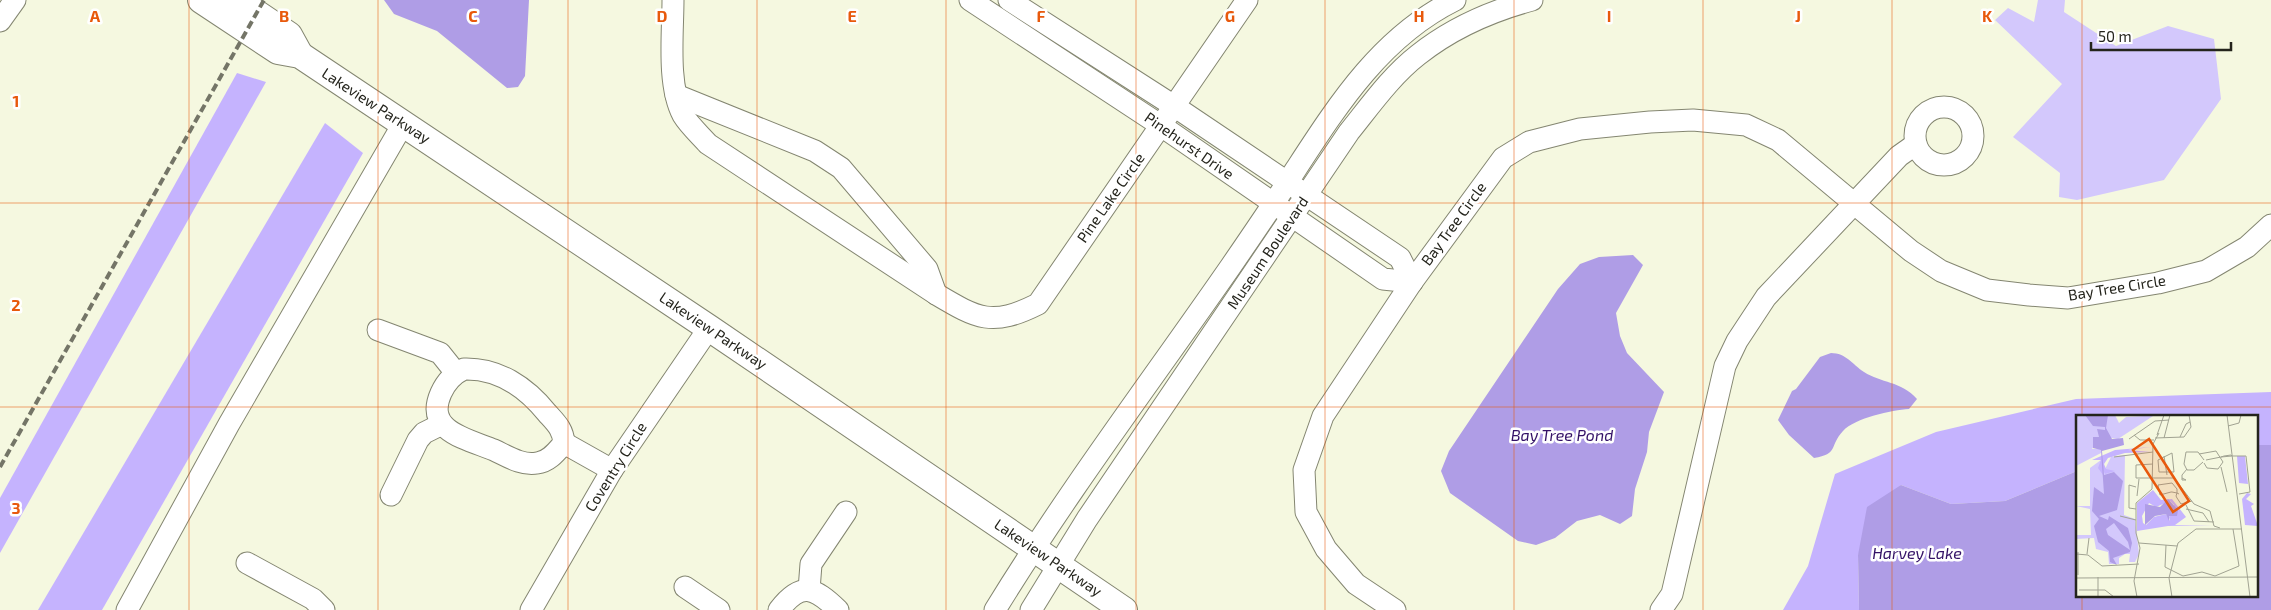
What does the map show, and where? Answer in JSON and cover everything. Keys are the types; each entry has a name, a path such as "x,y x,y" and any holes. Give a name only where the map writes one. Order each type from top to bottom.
{"street":[{"path":"0,21 15,0"},
{"name":"Lakeview Parkway","path":"201,0 278,51 300,55 709,328 1124,610"},
{"name":"Lakeview Parkway","path":"237,0 289,35 300,55"},
{"name":"Pine Lake Circle","path":"673,0 672,60 676,95 683,115 708,144 936,294 968,312 1000,319 1018,314 1038,304 1247,0"},
{"name":"Pinehurst Drive","path":"970,0 1160,125 1383,279 1412,282"},
{"name":"Pinehurst Drive","path":"1009,0 1174,106 1400,258 1412,282"},
{"name":"Museum Boulevard","path":"1033,548 1331,116 1368,67 1414,24 1456,0"},
{"name":"Museum Boulevard","path":"1058,566 1087,519 1349,132 1385,88 1418,55 1466,24 1502,8 1532,0"},
{"path":"676,95 815,151 841,168 927,270 936,294"},
{"name":"Bay Tree Circle","path":"1395,610 1356,584 1326,549 1306,512 1304,470 1323,416 1412,282 1503,158 1529,142 1580,129 1693,120 1746,125 1778,140 1911,251 1941,271 1987,290 2068,298 2158,283 2206,271 2248,246 2271,224"},
{"path":"127,610 229,424 403,124"},
{"path":"1661,610 1672,594 1725,366 1737,340 1766,297 1899,156 1916,144"},
{"name":"Coventry Circle","path":"531,610 612,470 709,328"},
{"path":"378,330 440,354 456,373"},
{"path":"482,368 519,384 536,398 563,431 564,442 552,456 539,464 524,463 447,430 436,410 437,403 446,384 456,373 464,369 482,368"},
{"path":"391,495 418,440 424,433 442,424"},
{"path":"564,442 612,470"},
{"path":"809,590 810,564 846,512"},
{"path":"995,610 1033,548"},
{"path":"248,563 313,599 324,610"},
{"path":"1031,610 1058,566"},
{"path":"685,587 719,610"},
{"path":"779,610 790,595 797,591 809,590 822,594 838,610"}],"shaded area":[{"path":"2038,0 2065,0 2064,12 2116,46 2168,26 2214,39 2221,99 2164,180 2077,200 2059,197 2060,173 2013,137 2062,84 1995,20 2008,8 2034,22"},
{"path":"237,73 266,82 0,553 0,498"},
{"path":"325,123 363,153 102,610 38,610"},
{"path":"2271,392 2271,445 2258,445 2258,415 2076,415 2076,471 2005,501 1951,504 1901,485 1858,555 1859,610 1783,610 1808,566 1835,474 1936,432 2076,399"}],"water":[{"path":"384,0 529,0 525,76 518,87 507,88 437,31 394,14"},
{"name":"Bay Tree Pond","path":"1633,255 1643,265 1616,313 1620,336 1627,353 1664,392 1649,432 1647,452 1635,489 1632,516 1620,524 1600,515 1577,521 1555,538 1536,545 1518,541 1450,493 1441,471 1449,451 1558,289 1580,264 1599,257"},
{"path":"1831,353 1845,357 1871,376 1898,385 1917,399 1909,409 1874,416 1849,426 1839,436 1830,452 1814,458 1789,435 1778,420 1792,391 1796,389 1820,357"},
{"name":"Harvey Lake","path":"2258,445 2271,445 2271,610 1859,610 1858,555 1867,507 1901,485 1951,504 2005,501 2076,471 2076,598 2258,598"}],"railway":[{"path":"0,467 264,0"}]}
